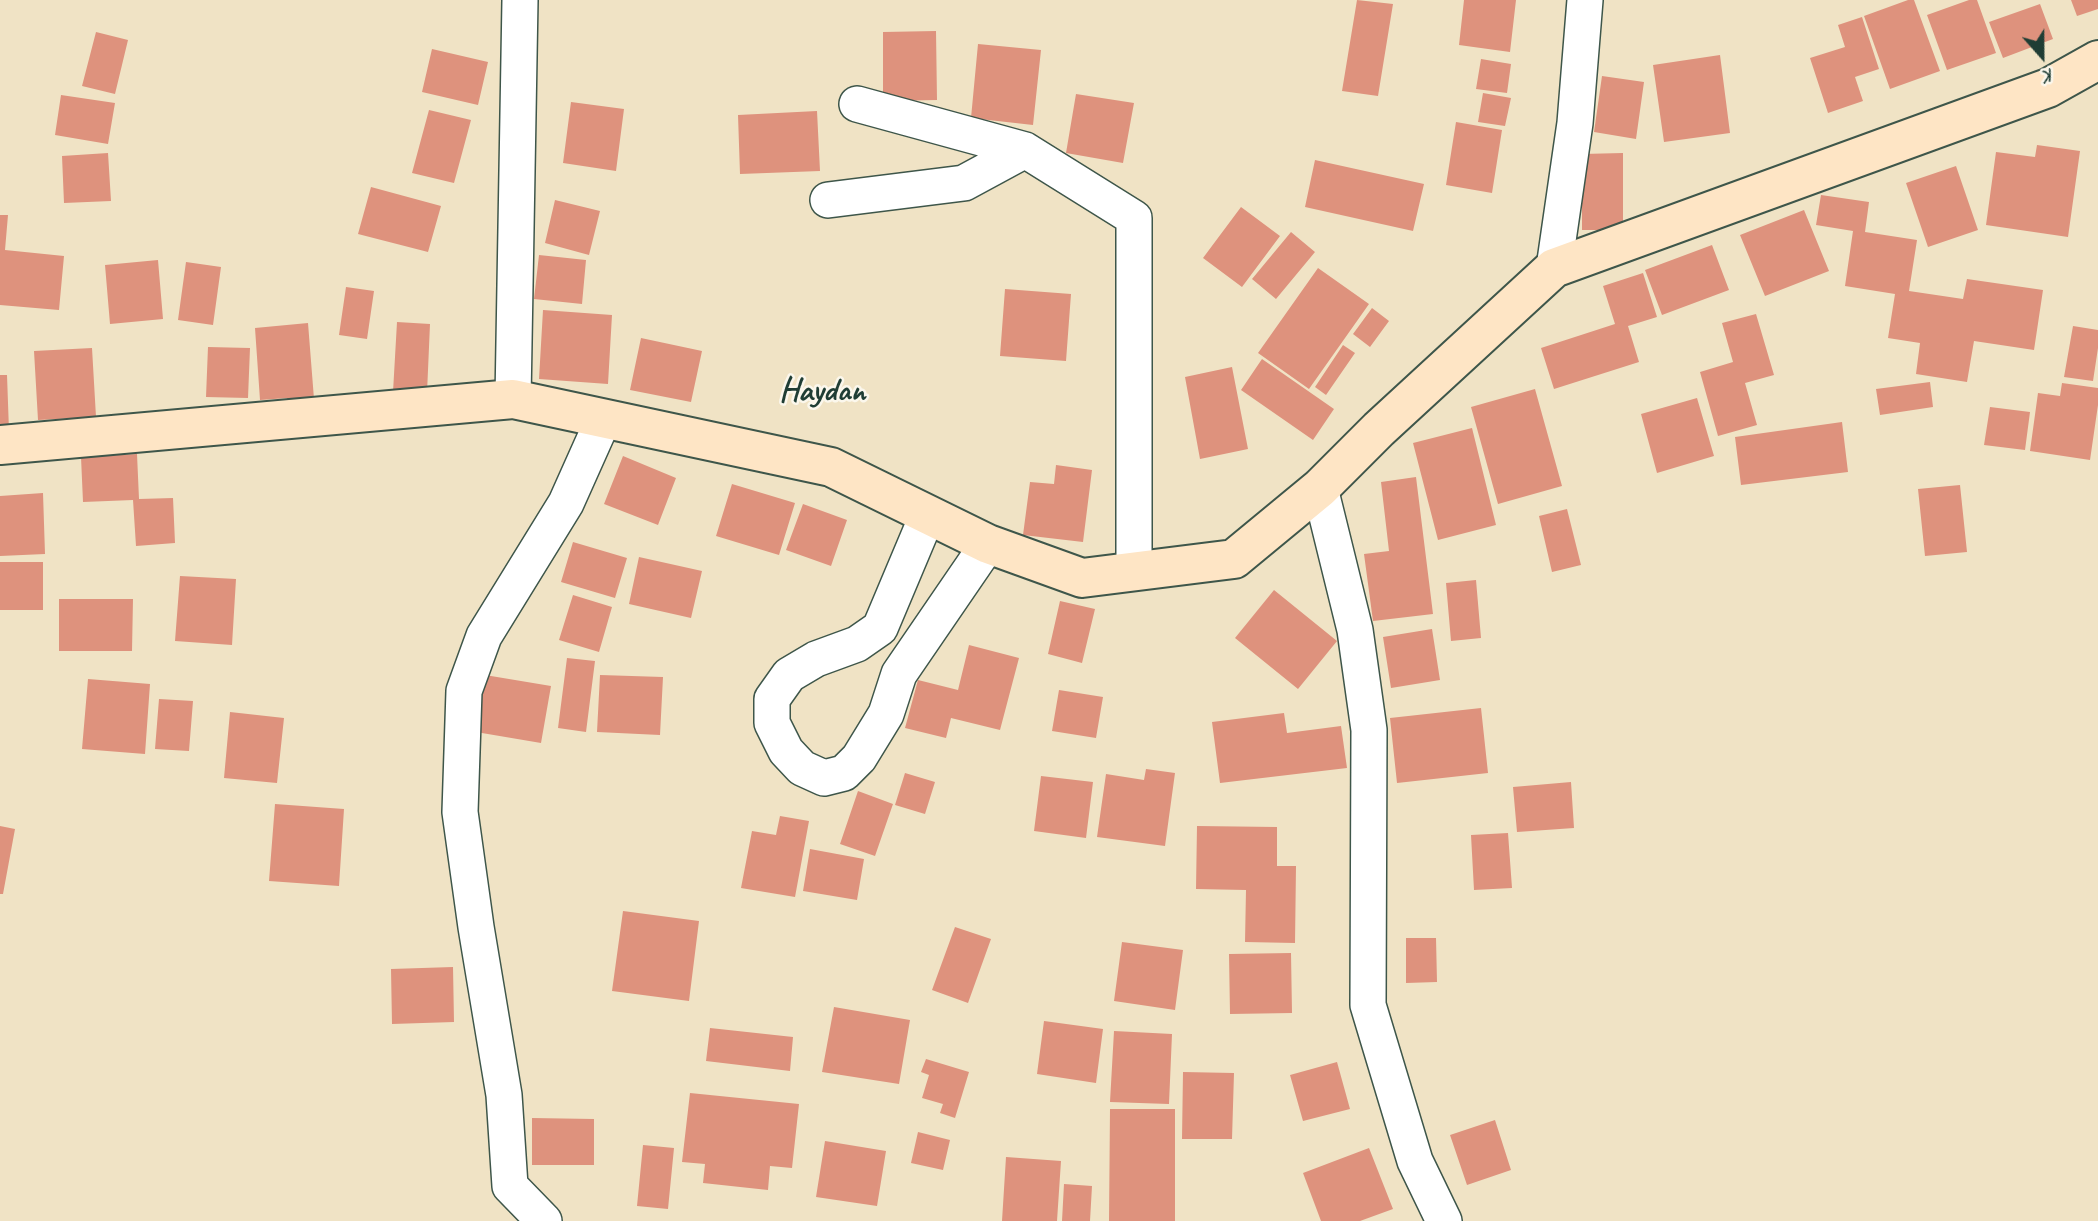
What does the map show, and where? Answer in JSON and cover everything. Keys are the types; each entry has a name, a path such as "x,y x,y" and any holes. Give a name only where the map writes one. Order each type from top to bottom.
{"street":[{"path":"513,399 520,0"},
{"path":"1554,268 1575,123 1585,0"},
{"path":"0,444 513,399 831,467 988,544 1082,578 1234,559 1320,488 1379,429 1554,268 2048,88 2098,60"},
{"path":"857,104 1025,150 1134,218 1134,572"},
{"path":"828,200 964,183 1025,150"},
{"path":"544,1221 510,1186 504,1095 460,812 464,691 484,636 566,503 604,418"},
{"path":"1320,488 1355,630 1370,730 1368,1005 1415,1161 1444,1221"},
{"path":"928,514 880,628 857,644 816,659 789,675 772,699 772,723 786,751 802,768 824,778 844,774 859,758 886,714 899,674 988,544"}],"building":[{"path":"1357,0 1393,4 1378,96 1342,91"},
{"path":"1464,0 1516,0 1510,52 1459,45"},
{"path":"1914,0 1940,71 1890,89 1864,16"},
{"path":"1969,0 1977,0 1996,53 1947,70 1927,15"},
{"path":"2071,0 2098,0 2098,9 2077,16"},
{"path":"2040,4 2053,39 2003,58 1989,22"},
{"path":"1862,17 1879,69 1855,77 1863,101 1828,113 1810,58 1845,47 1838,25"},
{"path":"936,31 937,100 883,101 883,32"},
{"path":"96,32 128,40 115,94 82,86"},
{"path":"978,44 1041,50 1033,125 971,118"},
{"path":"432,49 488,62 478,105 422,92"},
{"path":"1720,55 1730,133 1664,142 1653,65"},
{"path":"1481,59 1511,64 1507,93 1476,89"},
{"path":"1602,76 1644,82 1636,139 1594,132"},
{"path":"1483,93 1511,98 1505,126 1478,122"},
{"path":"1076,94 1134,103 1123,163 1066,153"},
{"path":"61,95 115,103 108,144 55,135"},
{"path":"571,102 624,109 616,171 563,163"},
{"path":"429,110 471,120 454,183 412,173"},
{"path":"817,111 820,171 740,174 738,115"},
{"path":"1456,122 1502,130 1492,193 1446,185"},
{"path":"2037,145 2080,151 2068,237 1986,225 1996,152 2035,157"},
{"path":"108,153 111,201 64,203 62,156"},
{"path":"1623,153 1623,230 1582,230 1582,154"},
{"path":"1315,160 1424,184 1413,231 1305,207"},
{"path":"1956,166 1978,230 1928,247 1906,183"},
{"path":"371,187 441,206 428,252 358,234"},
{"path":"1821,195 1869,202 1865,232 1917,240 1909,291 1963,299 1967,279 2043,290 2034,350 1974,341 1967,382 1916,374 1920,343 1888,338 1895,294 1845,286 1853,231 1816,225"},
{"path":"555,200 600,211 589,255 545,243"},
{"path":"1241,207 1280,236 1242,287 1203,258"},
{"path":"1804,210 1829,271 1765,296 1740,235"},
{"path":"0,215 8,215 5,250 64,256 59,310 0,305"},
{"path":"1291,232 1315,252 1276,299 1252,279"},
{"path":"1712,245 1729,290 1662,315 1645,270"},
{"path":"539,255 586,260 582,304 534,299"},
{"path":"158,260 163,319 110,324 105,265"},
{"path":"186,262 221,267 213,325 178,320"},
{"path":"1318,268 1369,304 1309,389 1258,353"},
{"path":"1643,273 1657,317 1628,326 1639,362 1554,389 1541,348 1615,324 1603,286"},
{"path":"346,287 374,291 367,339 339,335"},
{"path":"1005,289 1071,294 1066,361 1000,356"},
{"path":"1372,308 1389,321 1370,347 1353,334"},
{"path":"543,310 612,315 608,384 539,379"},
{"path":"1756,314 1774,375 1745,383 1757,425 1718,436 1700,372 1733,362 1722,323"},
{"path":"397,322 430,324 427,393 393,392"},
{"path":"308,323 314,399 260,400 255,328"},
{"path":"2073,326 2098,330 2093,381 2064,377"},
{"path":"641,338 702,351 691,402 630,390"},
{"path":"1343,345 1355,353 1326,395 1315,387"},
{"path":"208,347 250,348 248,398 206,397"},
{"path":"92,348 96,417 38,420 34,351"},
{"path":"1262,359 1334,409 1313,440 1241,390"},
{"path":"1232,367 1248,449 1200,459 1185,377"},
{"path":"0,375 7,375 9,431 0,431"},
{"path":"1930,382 1933,407 1880,415 1876,389"},
{"path":"2062,383 2098,388 2090,460 2030,451 2038,393 2060,396"},
{"path":"1535,389 1562,486 1498,504 1471,407"},
{"path":"1697,398 1714,456 1657,473 1641,414"},
{"path":"1990,407 2030,412 2025,450 1984,445"},
{"path":"1842,422 1848,472 1741,485 1735,437"},
{"path":"1472,428 1496,525 1438,540 1413,443"},
{"path":"137,454 139,499 173,498 175,543 136,546 133,500 83,502 81,457"},
{"path":"623,456 676,478 658,525 604,504"},
{"path":"1056,465 1092,470 1083,542 1023,535 1030,482 1054,484"},
{"path":"1416,477 1433,614 1373,621 1364,554 1389,551 1381,482"},
{"path":"732,484 795,503 779,555 716,536"},
{"path":"1960,485 1967,552 1925,556 1918,489"},
{"path":"43,493 45,554 0,556 0,496"},
{"path":"803,504 847,520 831,566 786,550"},
{"path":"1567,509 1581,565 1552,572 1539,516"},
{"path":"573,542 627,558 615,598 561,582"},
{"path":"639,557 702,571 691,618 629,604"},
{"path":"0,562 43,562 43,610 0,610"},
{"path":"180,576 236,579 232,645 175,641"},
{"path":"1476,580 1481,638 1451,641 1446,583"},
{"path":"1274,590 1337,641 1298,689 1235,638"},
{"path":"573,595 612,607 599,652 559,640"},
{"path":"59,599 133,599 132,651 59,651"},
{"path":"1060,601 1095,609 1082,663 1048,654"},
{"path":"1432,629 1440,680 1391,688 1383,637"},
{"path":"969,645 1019,658 1000,730 951,718 946,738 905,728 918,680 958,690"},
{"path":"567,658 595,661 586,732 558,728"},
{"path":"485,675 551,686 541,743 476,732"},
{"path":"600,675 663,677 660,735 597,732"},
{"path":"88,679 150,684 145,754 82,749"},
{"path":"1059,690 1103,697 1096,738 1052,731"},
{"path":"159,699 193,701 189,751 155,749"},
{"path":"1481,708 1488,773 1397,783 1390,718"},
{"path":"230,712 284,718 277,783 224,778"},
{"path":"1284,713 1287,733 1341,726 1347,768 1220,783 1212,722"},
{"path":"1146,769 1175,773 1165,846 1097,837 1106,774 1144,780"},
{"path":"905,773 935,782 925,814 895,805"},
{"path":"1041,776 1093,782 1086,838 1034,831"},
{"path":"1571,782 1574,828 1517,832 1513,787"},
{"path":"858,791 893,804 875,856 840,844"},
{"path":"275,804 344,809 339,886 269,881"},
{"path":"780,816 809,821 795,897 741,888 752,831 776,835"},
{"path":"0,826 15,829 3,894 0,894"},
{"path":"1197,826 1277,827 1277,866 1296,866 1295,943 1245,942 1246,890 1196,889"},
{"path":"1508,833 1512,888 1474,890 1471,835"},
{"path":"810,849 864,859 857,900 803,891"},
{"path":"623,911 699,921 689,1001 612,991"},
{"path":"955,927 991,939 968,1003 932,990"},
{"path":"1406,938 1436,938 1437,982 1406,983"},
{"path":"1122,942 1183,950 1175,1010 1114,1001"},
{"path":"1291,953 1292,1013 1230,1014 1229,954"},
{"path":"453,967 454,1022 392,1024 391,969"},
{"path":"834,1007 910,1020 899,1084 822,1072"},
{"path":"1044,1021 1103,1029 1096,1083 1037,1074"},
{"path":"710,1028 793,1037 790,1071 706,1061"},
{"path":"1114,1031 1172,1034 1169,1104 1110,1102"},
{"path":"926,1059 969,1072 955,1118 940,1113 943,1104 922,1098 929,1075 921,1072"},
{"path":"1337,1062 1350,1109 1303,1121 1290,1075"},
{"path":"1183,1072 1234,1073 1232,1139 1182,1139"},
{"path":"690,1093 799,1104 792,1168 770,1166 768,1190 703,1183 705,1164 682,1162"},
{"path":"1110,1109 1175,1109 1175,1221 1109,1221"},
{"path":"532,1118 594,1119 594,1165 532,1165"},
{"path":"1495,1120 1511,1170 1467,1185 1450,1135"},
{"path":"918,1132 950,1140 943,1170 911,1163"},
{"path":"825,1141 886,1151 877,1206 816,1197"},
{"path":"643,1145 674,1148 668,1209 637,1206"},
{"path":"1369,1148 1393,1209 1360,1221 1321,1221 1303,1173"},
{"path":"1006,1157 1061,1161 1057,1221 1002,1221"},
{"path":"1064,1184 1092,1186 1090,1221 1062,1221"}],"district":[{"name":"Haydan","path":"822,391"}]}
